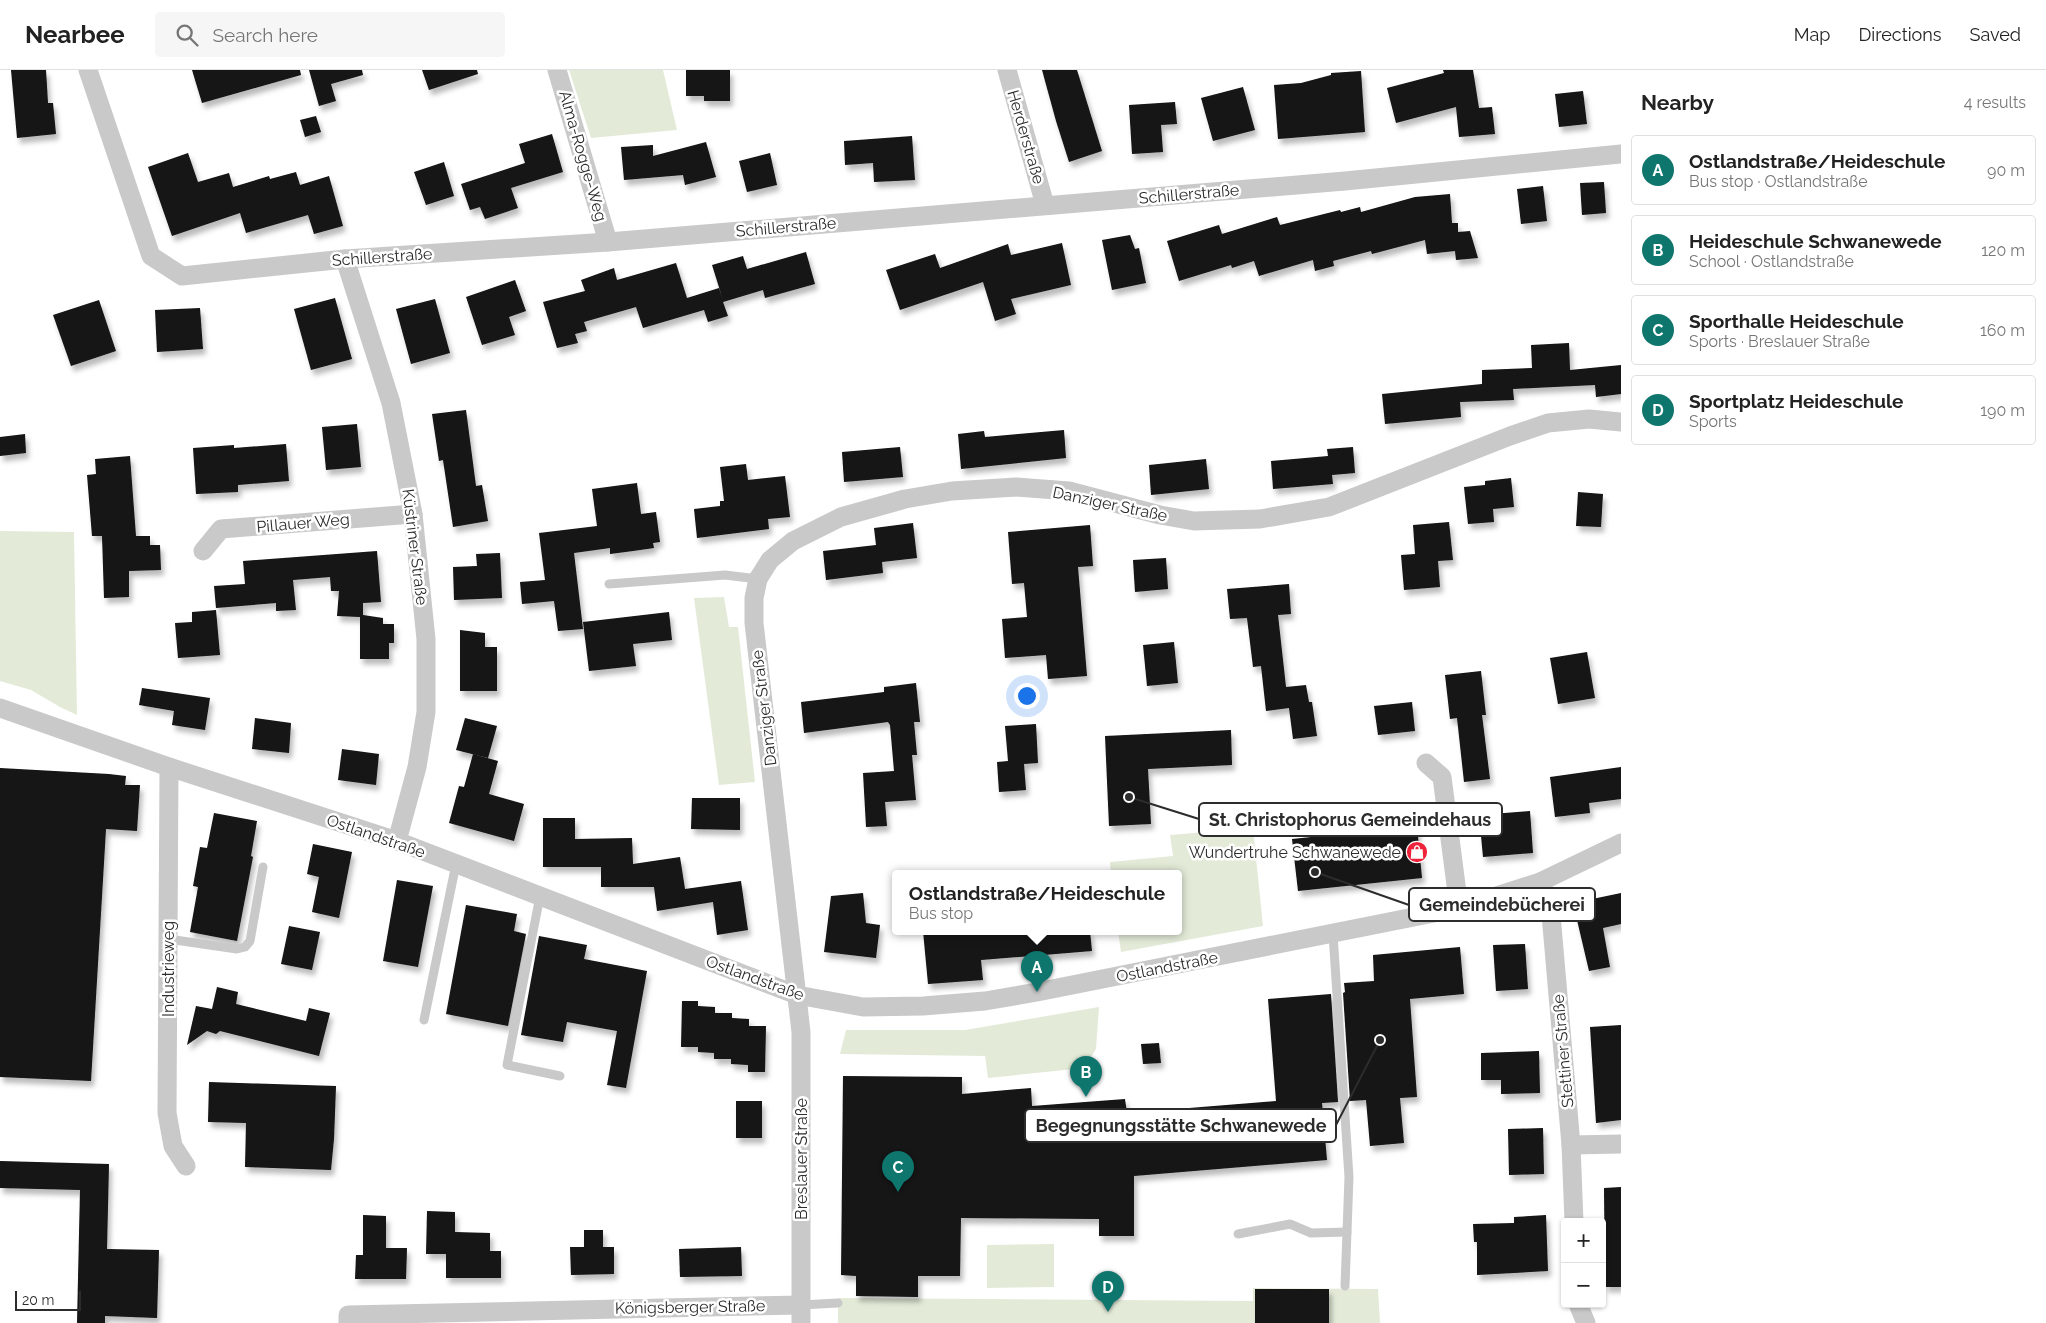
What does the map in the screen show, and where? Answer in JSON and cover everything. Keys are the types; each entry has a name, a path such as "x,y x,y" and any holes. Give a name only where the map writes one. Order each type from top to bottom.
{"street":[{"name":"Schillerstraße","path":"88,70 151,256 182,276 345,258 608,242 1345,181 1621,154"},
{"name":"Alma-Rogge-Weg","path":"557,70 608,242"},
{"name":"Herderstraße","path":"1007,70 1045,205"},
{"name":"Küstriner Straße","path":"345,258 391,403 413,514 426,639 426,712 418,767 397,842"},
{"name":"Danziger Straße","path":"797,995 754,623 754,598 758,579 770,560 793,541 841,517 905,499 952,490 1016,487 1068,491 1160,515 1194,521 1260,519 1329,507 1548,423 1589,419 1621,422"},
{"name":"Pillauer Weg","path":"202,551 221,529 413,514"},
{"name":"Ostlandstraße","path":"0,708 169,767 397,842 797,995 863,1007 923,1006 985,1001 1151,970 1459,908 1540,882 1621,844"},
{"path":"1426,763 1442,777 1459,908"},
{"name":"Industrieweg","path":"169,767 167,1113 173,1146 186,1166"},
{"name":"Stettiner Straße","path":"1540,882 1550,903 1571,1145 1574,1218"},
{"name":"Breslauer Straße","path":"797,995 801,1032 801,1314"},
{"path":"1571,1145 1621,1144"},
{"name":"Königsberger Straße","path":"348,1323 348,1315 801,1314"}],"lane":[{"path":"609,584 725,574 758,579"},
{"path":"424,1020 456,864"},
{"path":"168,939 237,949 245,947 250,941 263,867"},
{"path":"540,896 507,1065 560,1076"},
{"path":"1333,934 1349,1177 1345,1286"},
{"path":"1238,1234 1290,1224 1311,1233 1347,1232"},
{"path":"801,1314 838,1303"}],"green space":[{"path":"569,70 663,70 677,130 591,138"},
{"path":"0,531 74,532 77,715 31,690 0,681"},
{"path":"724,597 729,627 738,627 755,782 719,785 694,598"},
{"path":"1253,828 1263,926 1121,952 1119,935 1182,935 1182,870 1111,870 1110,862 1173,856 1170,835"},
{"path":"1099,1007 1096,1049 1084,1068 988,1078 985,1056 840,1054 846,1030 965,1030"},
{"path":"1054,1244 1054,1287 987,1288 987,1245"},
{"path":"1253,1288 1378,1289 1380,1323 838,1323 838,1298 1253,1301"}],"building":[{"path":"11,70 46,70 48,103 53,103 56,134 17,138"},
{"path":"192,70 300,70 301,75 202,103"},
{"path":"309,70 362,70 363,75 331,84 336,101 319,106"},
{"path":"422,70 477,70 478,74 429,90"},
{"path":"686,70 730,70 730,101 704,101 704,96 686,96"},
{"path":"1042,70 1077,70 1102,151 1069,162"},
{"path":"1443,70 1473,70 1479,108 1492,107 1495,134 1459,137 1456,107 1396,123 1387,88 1444,73"},
{"path":"1361,71 1365,132 1278,139 1274,85 1301,83 1331,75 1331,73"},
{"path":"1243,87 1255,130 1213,141 1201,98"},
{"path":"1583,91 1587,124 1559,127 1555,94"},
{"path":"1175,102 1177,124 1161,125 1163,152 1132,154 1129,105"},
{"path":"316,116 321,132 305,137 300,120"},
{"path":"552,134 563,172 511,188 518,208 485,219 480,207 470,210 461,184 525,163 519,144"},
{"path":"912,136 915,180 874,182 873,163 845,165 844,141"},
{"path":"706,142 716,177 685,185 683,175 624,180 621,147 653,145 653,156"},
{"path":"188,153 198,182 229,173 233,187 269,176 270,179 296,172 300,185 329,176 343,226 314,234 308,215 246,233 240,213 172,236 148,167"},
{"path":"770,153 777,185 747,192 739,161"},
{"path":"444,162 454,196 426,205 414,172"},
{"path":"1604,182 1606,213 1582,215 1580,183"},
{"path":"1543,186 1547,221 1521,224 1517,189"},
{"path":"1450,194 1452,223 1458,223 1458,232 1470,231 1478,258 1456,260 1455,251 1427,254 1425,240 1372,254 1371,251 1333,261 1334,266 1315,271 1313,260 1259,276 1254,261 1232,268 1231,265 1179,281 1167,241 1219,225 1222,234 1277,217 1280,225 1340,210 1341,212 1360,207 1361,212 1415,197"},
{"path":"1130,235 1135,249 1139,248 1146,283 1112,290 1102,240"},
{"path":"1062,243 1071,285 1011,299 1016,314 995,321 983,282 900,310 886,270 935,254 940,268 1008,244 1011,255"},
{"path":"806,252 815,284 765,298 763,290 723,302 728,316 708,322 704,310 643,328 636,307 584,322 587,331 575,334 578,343 557,348 543,302 585,291 581,280 614,268 617,280 676,263 687,298 719,288 723,300 712,265 743,256 747,269"},
{"path":"515,280 526,311 509,317 515,335 482,345 466,297"},
{"path":"335,298 352,359 311,370 294,309"},
{"path":"435,299 450,353 411,364 396,309"},
{"path":"99,300 116,351 71,366 53,315"},
{"path":"200,308 203,349 157,352 155,310"},
{"path":"1569,343 1570,370 1621,365 1621,394 1596,397 1595,385 1513,389 1514,400 1460,402 1461,417 1385,424 1382,394 1482,384 1482,370 1532,368 1531,345"},
{"path":"466,410 476,486 482,485 488,521 453,527 443,460 439,461 432,414"},
{"path":"357,424 361,467 326,470 322,427"},
{"path":"1064,430 1066,458 961,469 958,434 984,431 985,437"},
{"path":"25,434 26,453 0,456 0,437"},
{"path":"286,444 289,481 238,485 238,492 196,494 193,448 234,445 234,448"},
{"path":"900,447 903,477 844,482 842,452"},
{"path":"1353,447 1355,473 1332,475 1333,484 1273,489 1271,461 1328,456 1327,449"},
{"path":"130,456 136,536 150,536 150,545 160,545 161,570 129,571 129,597 104,598 102,536 92,536 87,475 96,474 95,459"},
{"path":"1206,459 1209,489 1151,495 1149,465"},
{"path":"746,464 748,480 785,476 790,517 768,519 769,529 697,538 694,509 720,506 720,501 724,501 720,467"},
{"path":"1511,478 1514,507 1493,509 1494,522 1468,524 1464,487 1485,485 1485,481"},
{"path":"637,483 641,514 656,512 660,542 653,543 654,548 610,554 610,548 574,553 583,629 558,631 554,601 522,604 520,582 545,580 539,533 597,526 592,489"},
{"path":"1578,492 1603,494 1601,527 1576,526"},
{"path":"1449,522 1453,560 1438,561 1440,587 1404,590 1401,555 1415,554 1413,525"},
{"path":"913,523 917,558 882,562 883,573 826,580 823,551 876,545 874,528"},
{"path":"1090,525 1093,566 1078,567 1087,676 1048,679 1046,655 1005,658 1002,619 1027,617 1024,583 1012,584 1008,532"},
{"path":"377,551 381,602 363,603 363,615 383,618 383,624 394,624 394,643 389,643 389,659 360,659 360,617 337,616 339,591 331,591 330,577 293,580 296,610 276,611 276,603 216,608 214,586 245,584 243,561"},
{"path":"500,553 502,598 454,600 453,567 477,566 476,554"},
{"path":"1166,558 1168,589 1135,592 1133,560"},
{"path":"1289,584 1291,614 1278,615 1286,687 1306,685 1309,702 1312,702 1317,736 1293,739 1289,708 1266,711 1261,666 1253,667 1247,618 1230,619 1227,589"},
{"path":"216,610 220,655 178,658 175,623 192,622 192,612"},
{"path":"669,612 672,640 633,644 636,666 589,671 583,622"},
{"path":"460,630 485,633 485,647 497,647 497,691 460,691"},
{"path":"1174,642 1178,683 1147,686 1143,645"},
{"path":"1587,652 1595,698 1558,704 1550,658"},
{"path":"1481,671 1486,715 1482,715 1490,779 1464,782 1457,718 1450,719 1445,675"},
{"path":"916,683 920,722 914,722 917,755 912,755 916,800 885,802 887,826 866,827 863,773 894,771 890,725 888,722 804,733 801,702 884,692 884,687"},
{"path":"142,688 210,698 205,730 172,725 174,711 139,705"},
{"path":"1412,702 1415,731 1378,735 1374,706"},
{"path":"255,718 291,723 289,753 252,749"},
{"path":"465,718 497,726 488,758 456,750"},
{"path":"1036,724 1038,763 1024,764 1026,790 999,792 997,762 1008,761 1005,726"},
{"path":"1231,730 1232,765 1148,769 1151,824 1109,826 1105,736"},
{"path":"342,749 379,754 376,785 338,780"},
{"path":"473,754 498,761 489,794 524,804 514,841 449,823 459,786 464,787"},
{"path":"1621,767 1621,799 1589,803 1590,813 1555,817 1550,777"},
{"path":"0,768 126,776 125,785 140,785 137,831 106,829 91,1081 0,1077"},
{"path":"692,798 740,798 740,830 691,829"},
{"path":"1530,811 1533,853 1483,857 1479,815"},
{"path":"214,813 257,821 251,856 253,857 237,941 190,932 198,887 193,886 200,847 207,848"},
{"path":"543,818 575,818 575,839 632,838 633,864 680,857 685,889 741,881 748,930 717,935 713,902 657,911 654,887 601,887 601,867 543,867"},
{"path":"1417,826 1422,878 1298,891 1292,839"},
{"path":"313,844 352,852 339,918 312,912 319,877 307,874"},
{"path":"397,880 433,886 418,967 383,961"},
{"path":"863,893 866,923 880,925 876,958 824,952 831,896"},
{"path":"1621,893 1621,924 1603,928 1610,967 1589,971 1573,903"},
{"path":"466,905 517,914 514,931 526,934 508,1026 446,1014"},
{"path":"289,926 320,932 312,970 281,964"},
{"path":"923,935 1090,935 1092,951 981,960 983,980 928,984"},
{"path":"539,936 587,945 584,959 647,971 626,1088 607,1085 617,1031 567,1022 563,1042 521,1035"},
{"path":"1525,944 1528,989 1496,991 1493,945"},
{"path":"1460,947 1464,994 1410,999 1417,1097 1400,1098 1404,1143 1370,1146 1366,1100 1350,1101 1343,993 1345,992 1344,983 1374,981 1373,955"},
{"path":"217,987 238,992 236,1004 306,1021 309,1008 330,1013 319,1056 220,1031 216,1034 207,1031 187,1045 196,1006 212,1009"},
{"path":"1331,994 1338,1102 1322,1103 1327,1160 1134,1176 1134,1236 1099,1236 1099,1219 961,1218 960,1276 918,1276 918,1297 856,1296 856,1276 841,1275 843,1076 962,1077 962,1094 1031,1088 1032,1106 1125,1099 1127,1113 1276,1101 1268,999"},
{"path":"682,1001 698,1001 698,1006 715,1007 715,1013 732,1013 732,1018 749,1019 749,1026 766,1026 765,1072 748,1072 748,1065 731,1064 731,1059 714,1059 714,1053 698,1052 698,1047 681,1047"},
{"path":"1621,1025 1621,1120 1596,1123 1590,1027"},
{"path":"1159,1043 1161,1063 1143,1064 1141,1044"},
{"path":"1539,1051 1540,1093 1501,1094 1501,1080 1481,1080 1481,1053"},
{"path":"209,1082 336,1086 331,1170 245,1167 246,1123 208,1122"},
{"path":"736,1101 762,1101 762,1138 736,1138"},
{"path":"1543,1128 1544,1174 1509,1175 1508,1129"},
{"path":"0,1161 109,1164 107,1249 159,1250 157,1318 105,1316 105,1323 77,1323 80,1190 0,1188"},
{"path":"1621,1187 1621,1287 1606,1287 1604,1188"},
{"path":"427,1211 455,1212 455,1232 490,1233 490,1251 501,1251 501,1278 446,1278 446,1254 426,1254"},
{"path":"363,1215 386,1216 386,1248 407,1248 406,1279 355,1279 356,1255 363,1255"},
{"path":"1546,1215 1548,1271 1477,1275 1477,1242 1474,1242 1473,1224 1514,1223 1514,1217"},
{"path":"584,1230 603,1230 603,1247 614,1247 614,1274 571,1275 570,1247 584,1247"},
{"path":"741,1247 742,1276 680,1277 679,1249"},
{"path":"1255,1289 1329,1289 1329,1323 1255,1323"}],"place":[{"name":"St. Christophorus Gemeindehaus","path":"1129,797"},
{"name":"Wundertruhe Schwanewede","path":"1417,852"},
{"name":"Gemeindebücherei","path":"1315,872"},
{"name":"Ostlandstraße/Heideschule","path":"1037,992"},
{"name":"Begegnungsstätte Schwanewede","path":"1380,1040"},
{"name":"Heideschule Schwanewede","path":"1086,1097"},
{"name":"Sporthalle Heideschule","path":"898,1192"},
{"name":"Sportplatz Heideschule","path":"1108,1312"}]}
